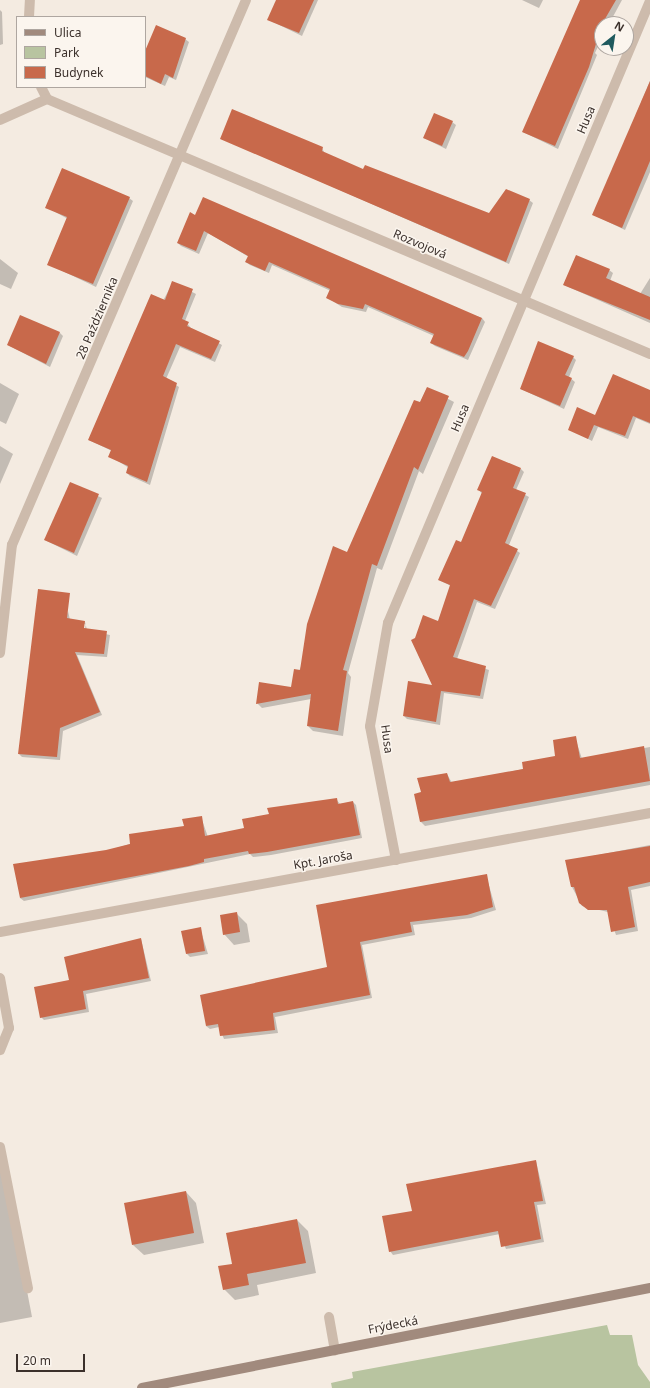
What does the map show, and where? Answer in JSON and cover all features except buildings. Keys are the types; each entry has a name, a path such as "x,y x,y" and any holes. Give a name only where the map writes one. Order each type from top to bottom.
{"main road":[{"name":"Frýdecká","path":"142,1388 650,1288"}],"street":[{"path":"29,16 30,0"},
{"name":"28 Października","path":"0,653 12,545 181,158 246,0"},
{"name":"Husa","path":"396,860 370,726 388,623 650,1"},
{"path":"0,120 47,99 42,88"},
{"name":"Rozvojová","path":"47,99 181,158 650,354"},
{"name":"Kpt. Jaroša","path":"0,932 650,813"},
{"path":"0,978 9,1028 0,1050"},
{"path":"0,1146 28,1288"},
{"path":"329,1317 336,1350"}],"green space":[{"path":"607,1325 610,1335 632,1335 638,1365 650,1382 650,1388 332,1388 331,1383 353,1378 352,1372"}]}
